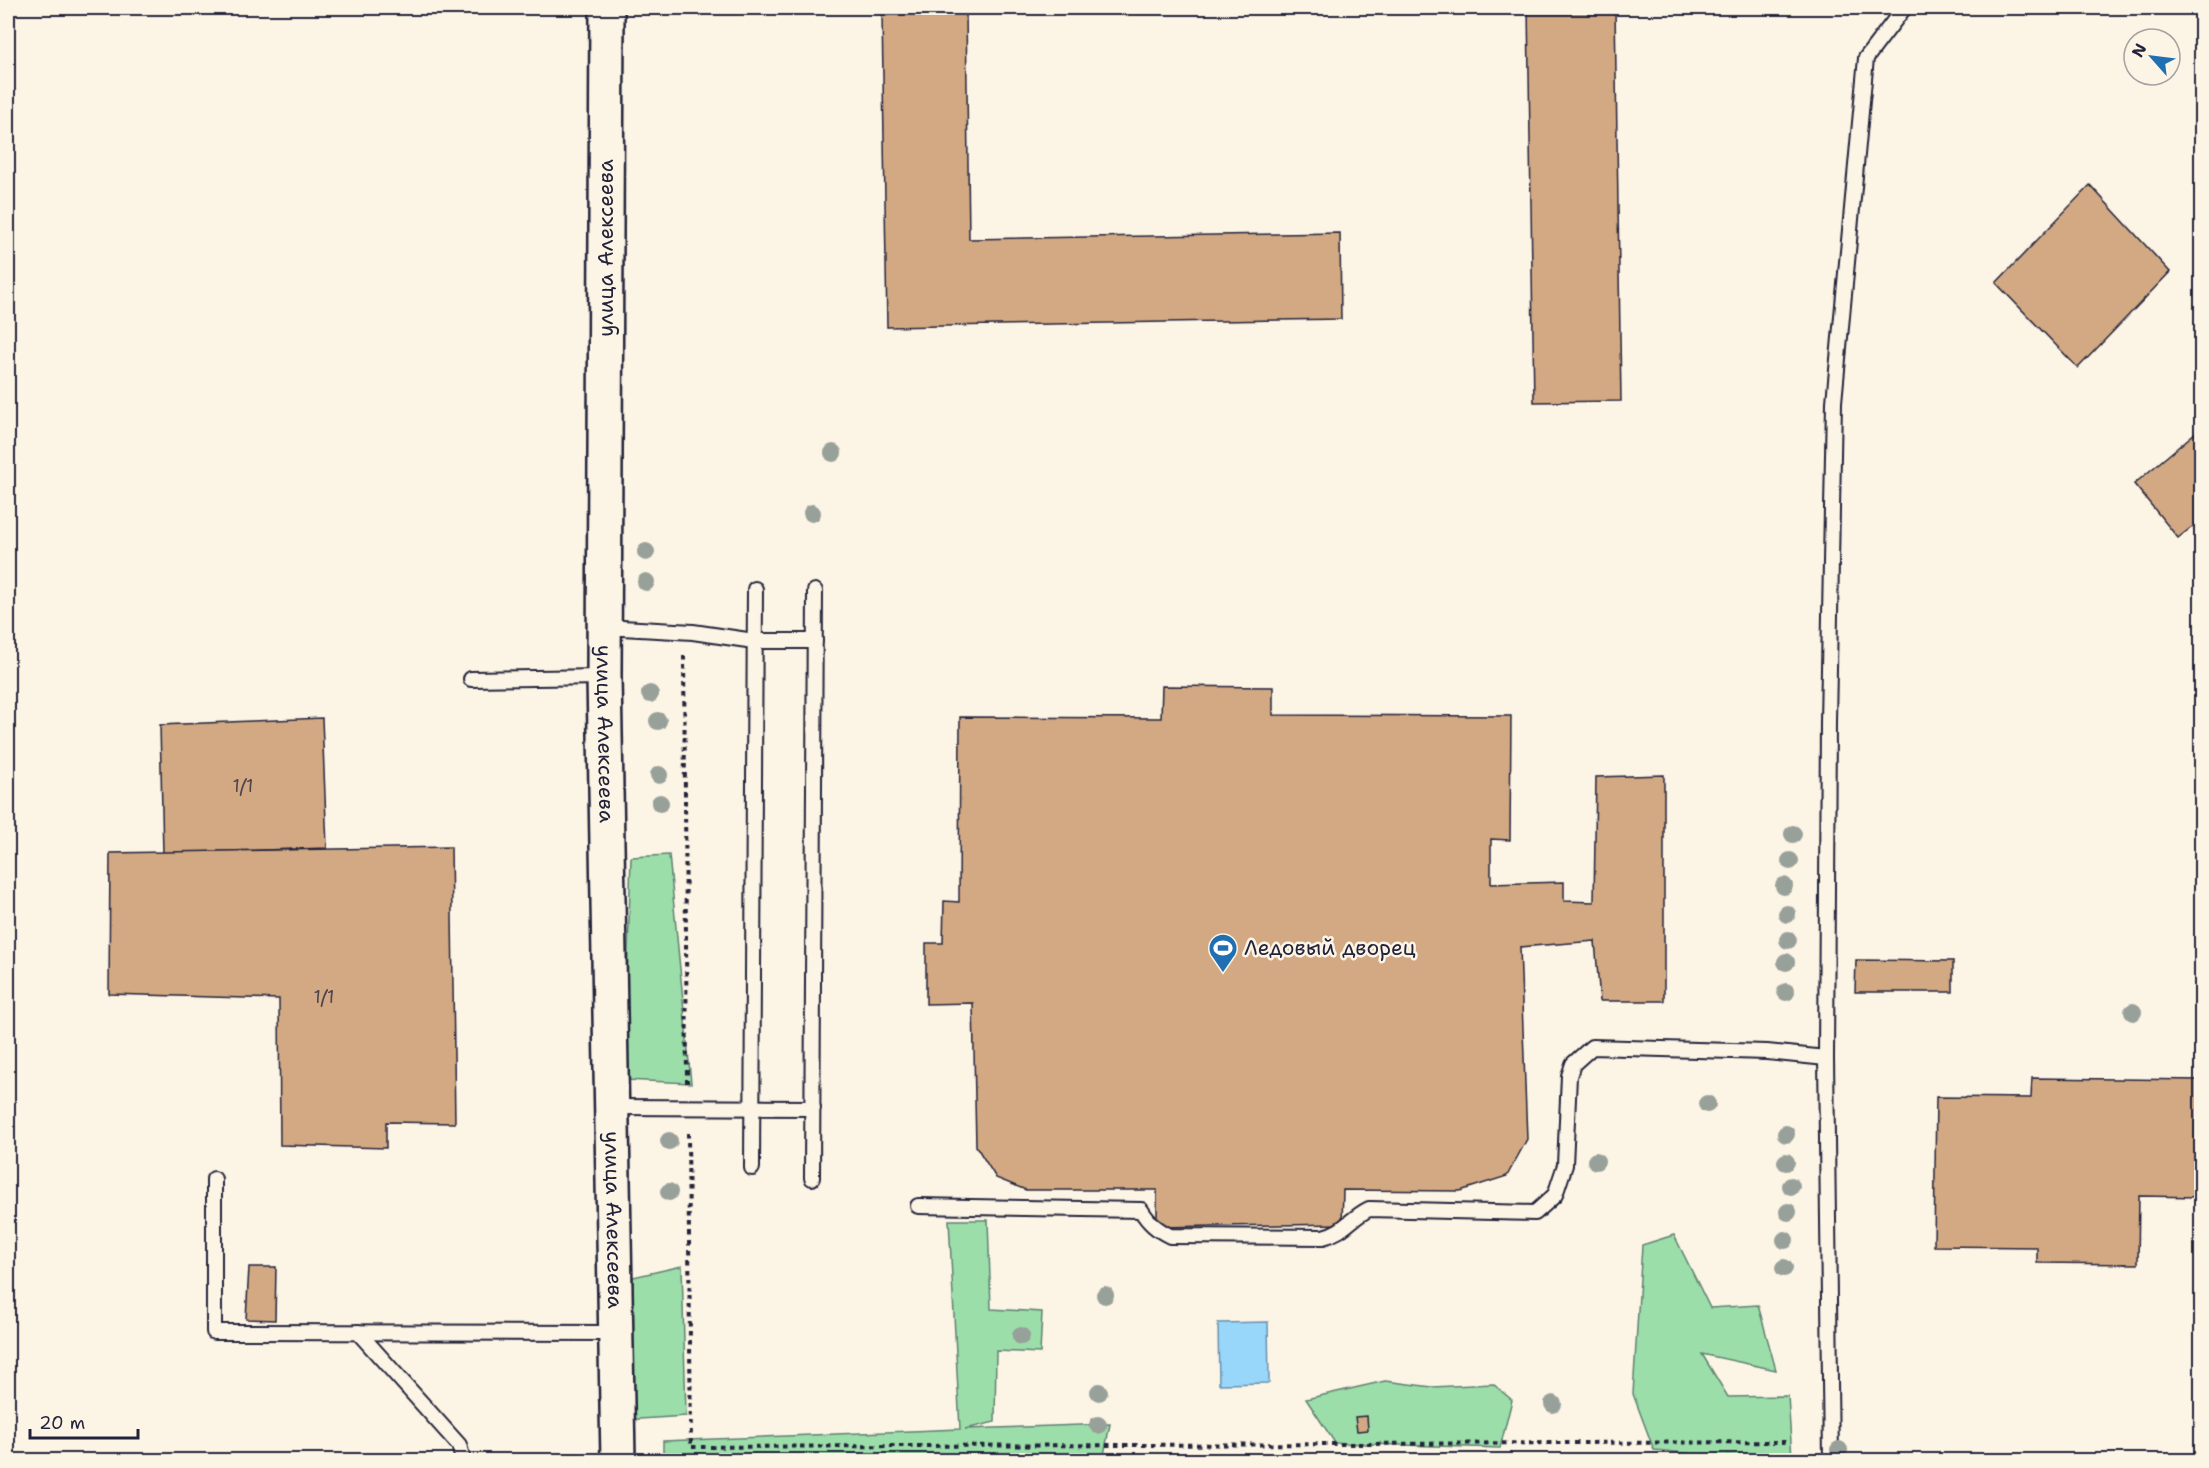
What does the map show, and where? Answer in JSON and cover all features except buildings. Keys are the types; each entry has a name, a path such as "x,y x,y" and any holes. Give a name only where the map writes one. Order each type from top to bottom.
{"street":[{"name":"улица Алексеева","path":"607,8 604,677 618,1461"}],"lane":[{"path":"1831,1461 1826,1058 1827,734 1834,402 1866,58 1904,8"},
{"path":"752,1168 755,589"},
{"path":"812,1178 815,591"},
{"path":"604,627 683,631 754,641 815,641"},
{"path":"471,679 604,677"},
{"path":"918,1206 1142,1210 1157,1230 1170,1236 1323,1237 1337,1233 1357,1215 1369,1209 1535,1213 1555,1195 1565,1165 1569,1076 1573,1064 1592,1047 1767,1052 1826,1058"},
{"path":"613,1107 813,1108"},
{"path":"214,1179 214,1332 616,1333"},
{"path":"358,1332 459,1445 463,1461"}],"path":[{"path":"683,631 691,1447 1788,1442"}],"green space":[{"path":"669,855 691,1083 624,1080 631,857"},
{"path":"949,1220 988,1220 991,1309 1042,1312 1040,1353 996,1351 995,1422 965,1429 1110,1424 1103,1460 663,1460 663,1441 960,1429"},
{"path":"1674,1235 1710,1308 1758,1305 1776,1370 1702,1354 1728,1397 1788,1396 1792,1458 1716,1456 1654,1450 1633,1394 1642,1245"},
{"path":"682,1266 686,1416 624,1420 633,1277"},
{"path":"1385,1381 1432,1387 1493,1384 1512,1400 1500,1448 1335,1443 1306,1399"}],"water":[{"path":"1268,1322 1269,1383 1219,1384 1218,1323"}],"place":[{"name":"Ледовый дворец","path":"1223,974"}]}
